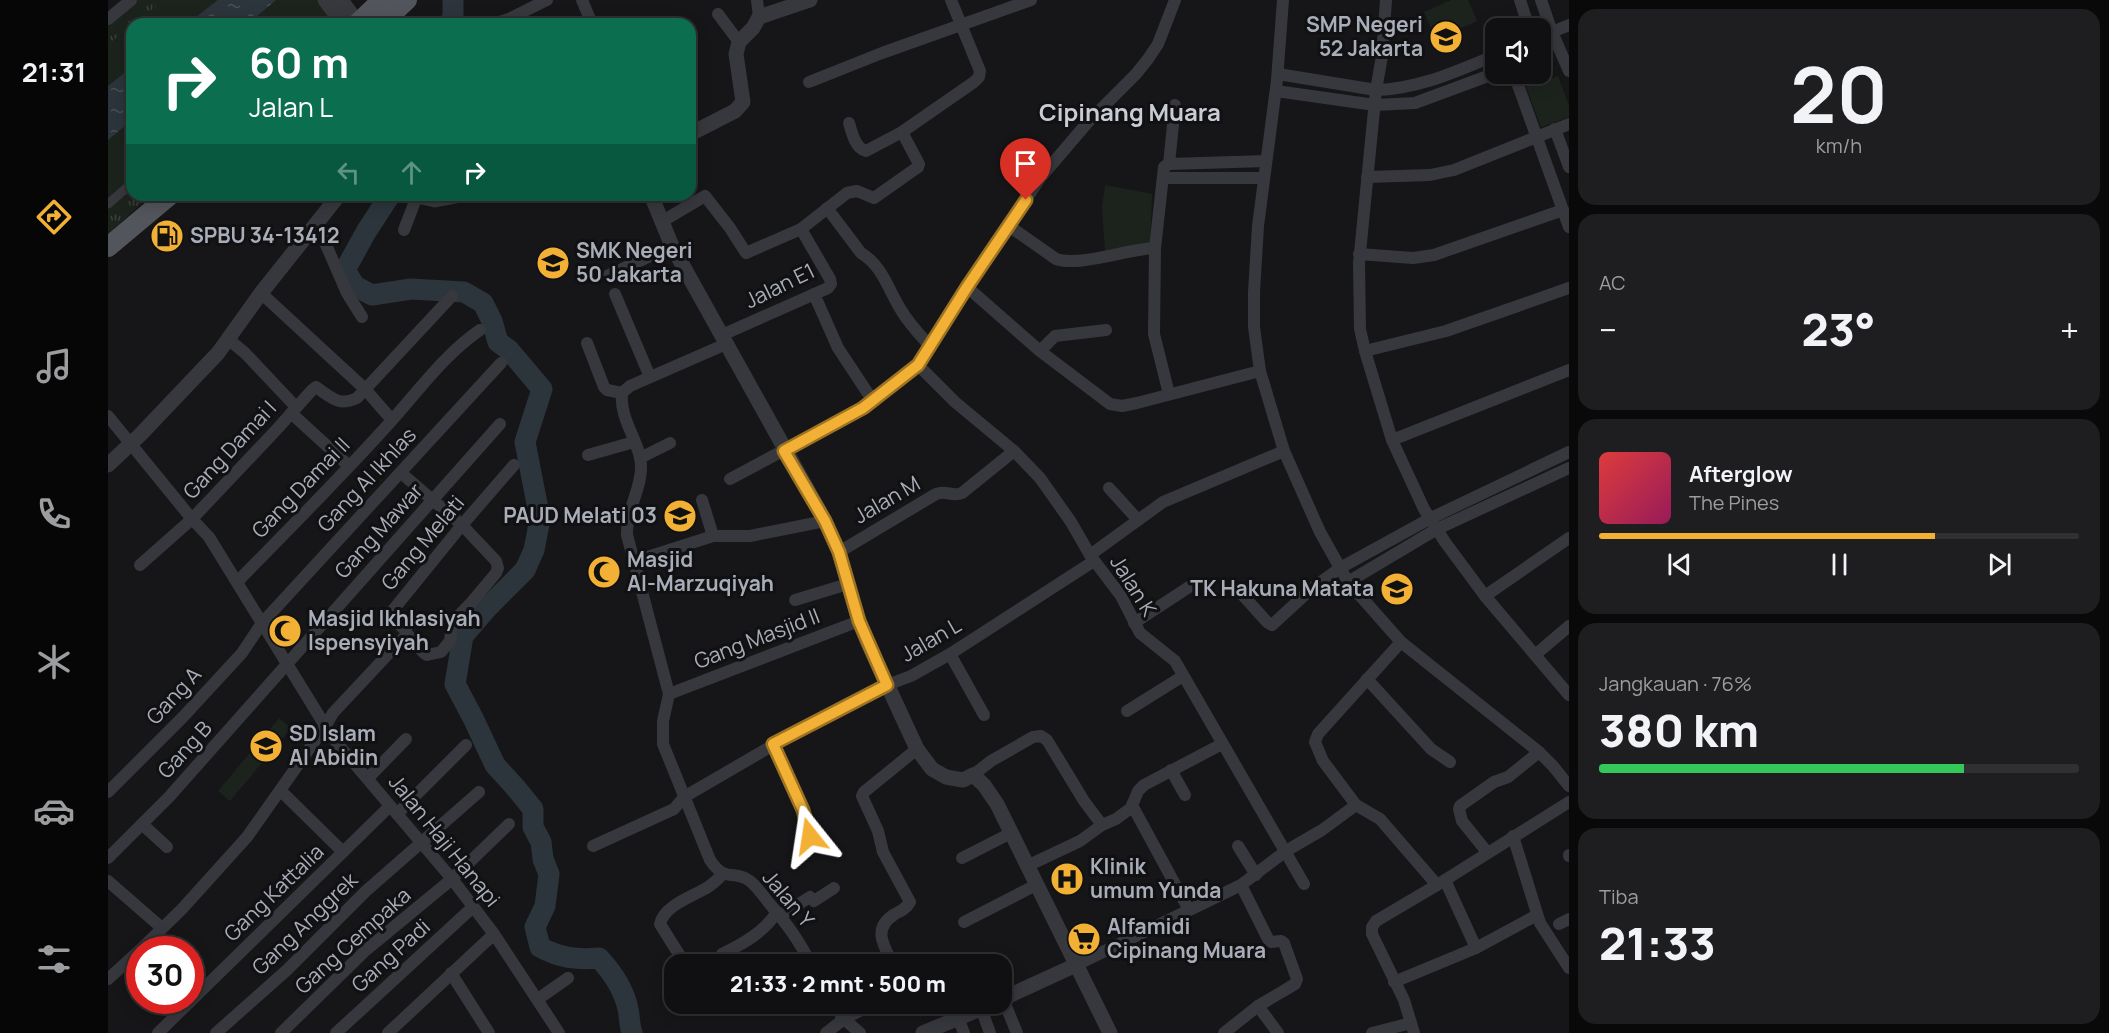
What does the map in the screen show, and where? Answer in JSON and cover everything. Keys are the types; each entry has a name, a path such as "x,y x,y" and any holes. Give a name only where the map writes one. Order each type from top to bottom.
{"main road":[{"path":"342,13 382,0"},
{"path":"388,18 407,0"},
{"path":"108,234 144,201"},
{"path":"108,247 163,201"}],"street":[{"path":"108,19 131,0"},
{"path":"516,18 547,0"},
{"path":"582,0 588,18"},
{"path":"696,131 735,111 743,102 736,54 739,42 753,28 759,16 757,0"},
{"path":"759,16 810,0"},
{"path":"849,123 857,144 861,150 866,151 906,129 979,77 980,71 951,0"},
{"path":"809,82 882,53 1031,0"},
{"path":"730,479 873,401 918,365 1041,177 1061,152 1148,59 1158,44 1176,0"},
{"path":"1283,0 1278,74 1258,226 1254,327 1260,371 1284,451 1320,532 1348,582 1401,642 1539,752 1553,765 1569,786"},
{"path":"1386,0 1382,56 1376,90 1359,254 1360,329 1365,351 1392,440 1418,498 1485,596 1569,694"},
{"path":"1520,0 1526,18"},
{"path":"1541,0 1544,18"},
{"path":"718,14 739,42"},
{"path":"1551,32 1569,25"},
{"path":"1551,42 1569,71"},
{"path":"1278,74 1376,90 1406,88 1485,59"},
{"path":"1276,90 1375,105 1415,103 1485,77"},
{"path":"1518,84 1569,227"},
{"path":"1169,164 1176,105"},
{"path":"1367,177 1430,175 1454,170 1569,124"},
{"path":"661,222 705,196 746,253 801,229 847,193 853,191 874,198 918,167 919,164 906,129"},
{"path":"1556,129 1569,166"},
{"path":"1169,394 1154,334 1155,249 1164,166 1266,160"},
{"path":"1163,178 1264,178"},
{"path":"108,204 126,188"},
{"path":"108,465 210,362 261,293 334,201"},
{"path":"404,230 413,201"},
{"path":"653,201 672,246 825,521 839,552 859,621 917,749 932,769 946,777 963,780 1033,737 1041,736 1047,740 1084,801 1102,825"},
{"path":"827,208 861,253 868,257 884,278 901,310 931,347"},
{"path":"1359,254 1413,258 1434,255 1563,210"},
{"path":"317,224 347,294 362,317"},
{"path":"1009,226 1056,259 1063,261 1081,261 1155,249"},
{"name":"Jalan E1","path":"622,393 630,386 828,288 831,284 830,279 801,229"},
{"path":"609,275 672,246"},
{"path":"967,287 1040,351 1110,404 1122,406 1260,371"},
{"path":"1365,351 1446,331 1569,288"},
{"path":"261,293 364,389 392,420"},
{"path":"615,294 650,377"},
{"path":"814,294 838,348 873,401"},
{"path":"364,389 452,296"},
{"name":"Gang Damai II","path":"238,581 349,466 455,351 480,330"},
{"path":"1040,351 1055,336 1106,330"},
{"path":"228,339 245,353 293,410 349,466"},
{"path":"587,343 604,387 607,390 622,393 622,407 642,467 627,522 630,549 669,694 663,721 663,744 710,861 723,874 710,886 668,910 661,919 660,924 679,954"},
{"name":"Gang Al Ikhlas","path":"262,623 501,363"},
{"name":"Jalan K","path":"918,365 955,402 1014,451 1041,478 1092,558 1121,596 1134,623 1145,638 1172,657 1304,884"},
{"path":"1392,440 1569,370"},
{"name":"Gang Damai I","path":"140,565 192,519 312,390 316,387 338,401 348,402 357,398 364,389"},
{"name":"Jalan Haji Hanapi","path":"108,416 209,537 327,725 332,737 452,879 494,934 538,999 557,1032"},
{"name":"Gang Mawar","path":"287,663 500,424"},
{"path":"588,455 634,442"},
{"path":"640,458 670,443"},
{"name":"Jalan M","path":"839,552 936,494 945,491 957,495 962,494 1014,451"},
{"name":"Jalan L","path":"593,846 674,809 684,796 773,744 887,685 911,676 950,654 1092,558 1138,520 1174,496 1284,451"},
{"path":"1348,582 1434,524 1569,452"},
{"name":"Gang Melati","path":"407,634 389,615 514,465"},
{"path":"1239,591 1272,625 1311,589 1340,568 1434,524 1569,468"},
{"path":"154,936 247,837 327,725 333,713 407,634 427,655 441,652 450,641 452,623 496,573 498,568 496,561 462,525 400,473"},
{"path":"1109,488 1138,520"},
{"path":"702,500 713,536"},
{"path":"635,561 713,536 750,536 825,521"},
{"path":"1485,596 1569,538"},
{"path":"795,600 848,584"},
{"path":"1134,623 1189,587"},
{"name":"Gang Masjid II","path":"669,694 859,621"},
{"name":"Gang A","path":"108,792 183,717 242,653 262,623"},
{"path":"1535,655 1569,626"},
{"path":"1401,642 1318,734 1315,742 1323,761 1356,805 1380,819 1441,883 1476,948"},
{"path":"950,654 984,715"},
{"name":"Gang B","path":"108,858 169,797 287,663"},
{"path":"1127,711 1183,676"},
{"path":"1367,679 1431,749 1450,762"},
{"path":"368,778 406,739"},
{"path":"773,744 803,810 810,836"},
{"path":"1027,866 1080,841 1102,825 1116,819 1131,808 1138,791 1144,785 1222,744"},
{"name":"Gang Kattalia","path":"158,1033 343,852 466,745"},
{"path":"888,954 882,940 883,925 887,919 910,905 883,852 878,831 862,796 917,749"},
{"path":"1487,852 1462,820 1459,809 1494,782 1509,777 1539,752"},
{"path":"1171,770 1185,795"},
{"path":"973,775 989,792 1011,833 1110,1033"},
{"path":"281,791 343,852"},
{"name":"Gang Anggrek","path":"216,1033 287,970 366,891 479,792"},
{"path":"1372,1033 1412,1028 1404,1000 1372,934 1372,927 1376,921 1569,802"},
{"path":"1132,805 1189,910"},
{"path":"1012,994 1241,885 1286,851 1322,830 1356,805"},
{"path":"142,824 167,847"},
{"name":"Gang Cempaka","path":"281,1033 366,950 452,879 509,824"},
{"path":"962,858 1011,833"},
{"path":"1513,836 1537,915 1549,940 1569,968"},
{"path":"1238,846 1256,875"},
{"name":"Jalan Y","path":"723,874 744,877 752,883 800,943 803,954"},
{"path":"108,881 162,928"},
{"path":"964,921 1036,885"},
{"path":"1224,1033 1258,1006 1295,984 1297,979 1284,943 1271,942 1268,939 1241,885"},
{"path":"722,954 769,925 779,914 810,897 814,901 834,888"},
{"name":"Gang Padi","path":"336,1033 473,908"},
{"path":"1394,982 1476,948 1537,915"},
{"path":"387,1033 494,934"},
{"path":"108,979 126,963"},
{"path":"451,973 489,1033"},
{"path":"538,999 568,978"},
{"path":"1258,1006 1278,1033"},
{"path":"840,1014 860,1033"},
{"path":"826,1033 853,1014"},
{"path":"923,1033 961,1026 978,1014"},
{"path":"990,1033 992,1014"},
{"path":"1003,1014 1017,1033"}],"green space":[{"path":"131,0 324,0 338,17 126,18 126,188 108,204 108,19"},
{"path":"137,0 164,0 141,18 126,18 126,30 110,43 108,24"},
{"path":"1451,0 1468,0 1477,21 1436,39 1424,12"},
{"path":"1558,76 1569,106 1569,117 1541,127 1526,87 1535,84 1551,84 1551,78"},
{"path":"1105,185 1152,194 1150,245 1105,251 1102,207"},
{"path":"126,188 126,201 144,201 108,234 108,204"},
{"path":"279,718 291,728 230,801 218,791"}],"water":[{"path":"218,0 276,0 255,18 195,18"},
{"path":"126,72 126,125 108,140 108,86"}],"waterway":[{"path":"452,18 453,0"},
{"path":"386,201 345,270 355,286 372,295 411,289 464,292 483,303 492,321 498,342 509,350 542,389 525,442 540,519 534,550 525,570 463,636 455,684 495,765 533,809 533,827 541,842 543,859 549,874 545,906 535,927 540,947 569,957 599,958 613,975 624,995 632,1033"}],"place":[{"name":"SMP Negeri 52 Jakarta","path":"1446,37"},
{"name":"SPBU 34-13412","path":"167,236"},
{"name":"SMK Negeri 50 Jakarta","path":"553,263"},
{"name":"PAUD Melati 03","path":"680,516"},
{"name":"Masjid Al-Marzuqiyah","path":"604,572"},
{"name":"TK Hakuna Matata","path":"1397,589"},
{"name":"Masjid Ikhlasiyah Ispensyiyah","path":"285,631"},
{"name":"SD Islam Al Abidin","path":"266,746"},
{"name":"Klinik umum Yunda","path":"1067,879"},
{"name":"Alfamidi Cipinang Muara","path":"1084,939"}],"district":[{"name":"Cipinang Muara","path":"1130,113"}],"route":[{"path":"810,836 803,810 773,744 887,685 859,621 839,552 825,521 784,451 863,408 918,365 1026,200"}]}
